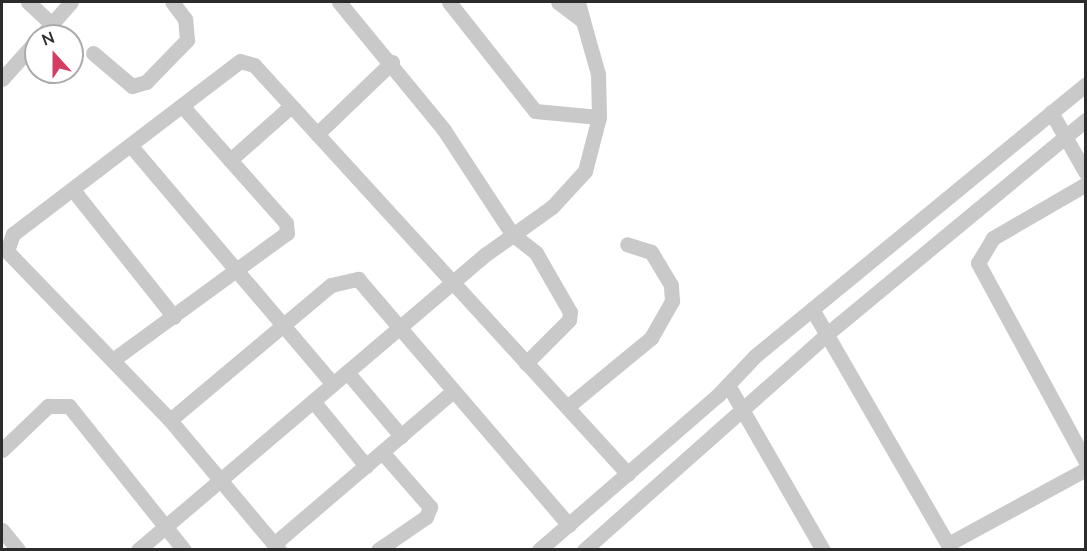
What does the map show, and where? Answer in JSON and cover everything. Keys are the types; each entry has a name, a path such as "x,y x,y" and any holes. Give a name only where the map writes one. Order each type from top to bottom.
{"street":[{"path":"28,2 51,24 71,2"},
{"path":"93,53 132,86 146,82 187,40 185,19 172,2"},
{"path":"339,2 392,62 444,130 513,234 536,253 571,316 526,363"},
{"path":"449,2 535,111 599,117"},
{"path":"558,2 583,21"},
{"path":"138,549 399,328 456,286 513,234 552,207 585,171 599,117 598,74 578,2"},
{"path":"2,79 24,54"},
{"path":"453,391 276,547 170,420 114,359 7,251 13,234 240,61 254,65 628,474"},
{"path":"316,134 392,62"},
{"path":"549,546 568,525 812,309 1086,84"},
{"path":"114,359 235,273 287,229 182,106"},
{"path":"230,160 291,106"},
{"path":"1051,112 1086,172"},
{"path":"584,549 827,334 1086,120"},
{"path":"131,146 280,328 333,384"},
{"path":"1086,184 993,238 978,263 1086,462"},
{"path":"73,190 174,317"},
{"path":"567,407 651,338 672,301 671,285 651,252 627,244"},
{"path":"170,420 332,285 352,278 363,283 568,525"},
{"path":"812,309 949,547 1086,469"},
{"path":"347,372 401,436"},
{"path":"728,385 823,549"},
{"path":"313,401 366,466"},
{"path":"2,450 48,406 69,406 184,549"},
{"path":"378,549 426,517 430,507 382,452"},
{"path":"2,530 17,549"}]}
